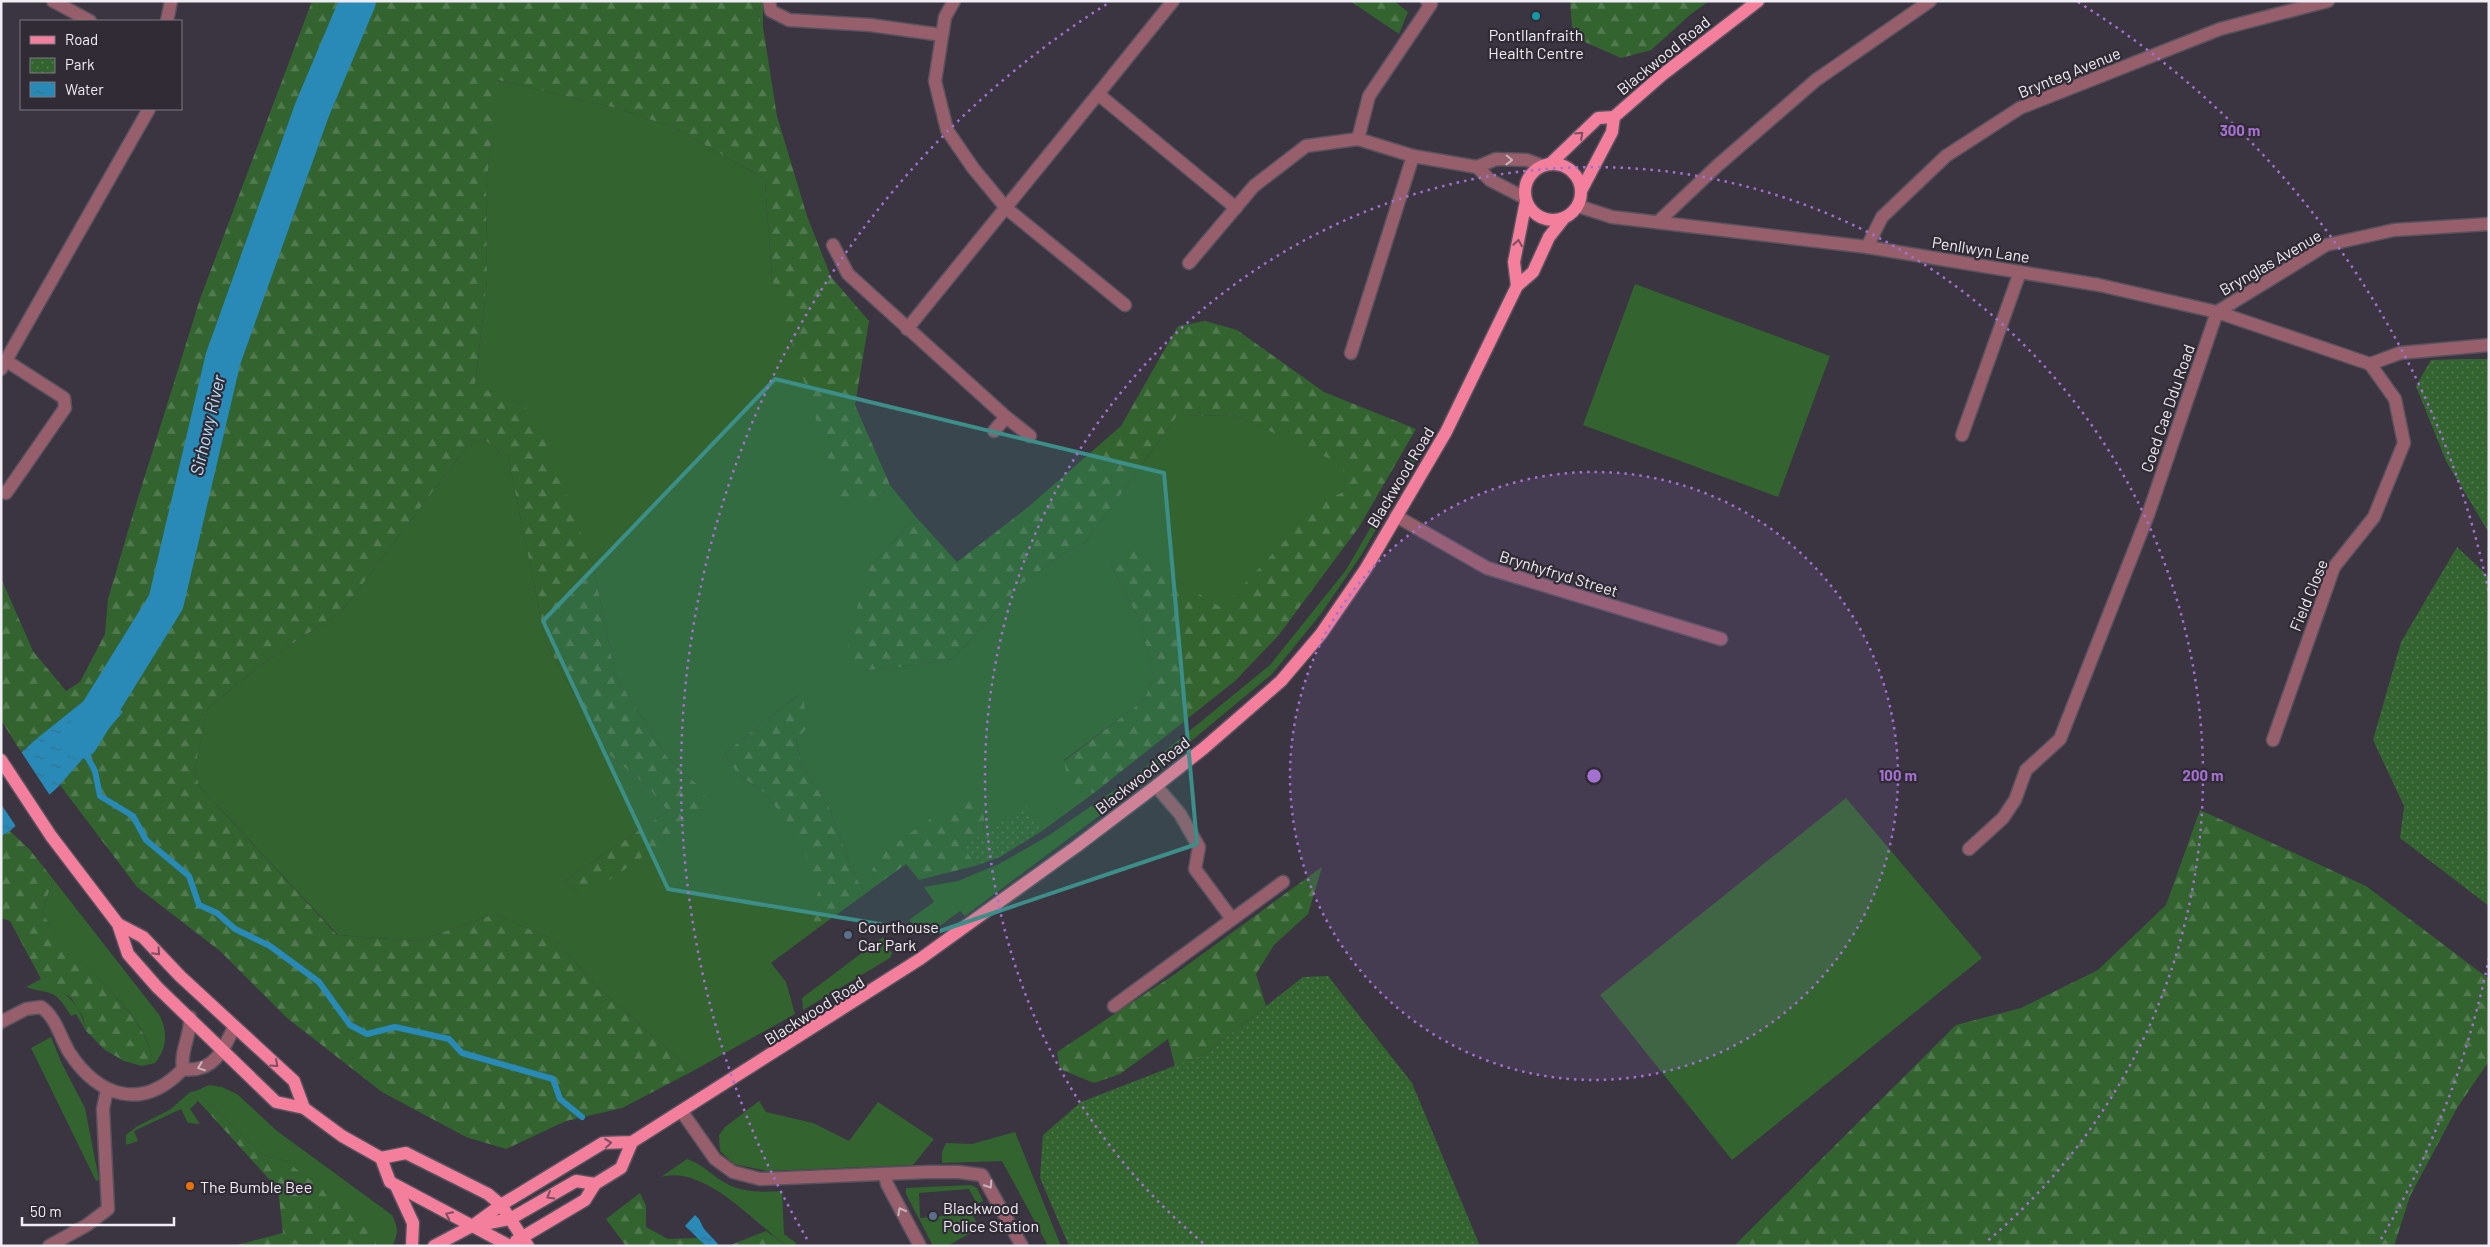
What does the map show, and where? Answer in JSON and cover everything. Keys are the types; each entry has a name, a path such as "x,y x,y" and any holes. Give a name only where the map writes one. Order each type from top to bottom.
{"main road":[{"name":"Blackwood Road","path":"1546,165 1598,118 1614,117 1662,75 1758,1"},
{"name":"Blackwood Road","path":"1582,189 1612,132 1614,117"},
{"path":"1517,286 1514,262 1526,199 1527,182 1530,175 1546,165 1561,165 1571,170 1578,179 1582,189 1578,206 1564,218 1546,219 1538,215 1526,199"},
{"name":"Blackwood Road","path":"632,1142 890,980 1069,852 1156,786 1204,748 1280,680 1321,634 1364,570 1446,432 1517,286 1533,272 1549,236 1564,218"},
{"path":"1,760 51,836 118,924 128,954 157,987 276,1102 304,1108 342,1136 381,1158 406,1154 488,1194 501,1205 526,1242"},
{"path":"118,924 143,937 234,1027 294,1081 304,1108"},
{"path":"381,1158 390,1182 396,1186 472,1226 508,1246 526,1242 585,1200 595,1184 622,1168 632,1142 603,1142 501,1205 472,1226 434,1246"},
{"path":"472,1226 510,1218 576,1181 595,1184"},
{"path":"396,1186 413,1224 412,1246"}],"street":[{"path":"53,1 88,20"},
{"path":"167,20 170,1"},
{"path":"769,1 772,11 789,20 870,25 942,35"},
{"path":"954,1 945,17 936,80 947,130 973,168 1006,208 1126,305"},
{"path":"907,329 1173,1"},
{"path":"1358,139 1369,96 1431,4 1427,1"},
{"path":"1658,222 1717,166 1816,80 1930,1"},
{"name":"Brynteg Avenue","path":"1867,247 1882,217 1946,156 2020,108 2220,29 2328,1"},
{"path":"1098,94 1236,208"},
{"path":"6,493 65,408 64,398 3,364 148,110"},
{"path":"1189,264 1254,186 1306,146 1358,139 1413,156 1477,167 1496,159 1527,160 1546,165"},
{"path":"1352,353 1413,156"},
{"path":"1477,167 1490,180 1526,199"},
{"name":"Penllwyn Lane","path":"1578,206 1612,217 1867,247 2099,285 2217,312 2370,364"},
{"name":"Brynglas Avenue","path":"2217,312 2326,246 2394,230 2489,224"},
{"path":"832,245 848,274 907,329 1030,436"},
{"path":"1962,435 2020,272"},
{"name":"Coed Cae Ddu Road","path":"1969,849 2003,818 2015,800 2026,770 2060,739 2148,515 2217,312"},
{"path":"2370,364 2400,353 2489,345"},
{"name":"Field Close","path":"2273,740 2334,567 2374,517 2404,443 2394,400 2370,364"},
{"path":"994,431 1006,416"},
{"name":"Brynhyfryd Street","path":"1396,516 1488,568 1722,639"},
{"path":"1156,786 1180,814 1199,847 1195,869 1232,919"},
{"path":"1114,1006 1283,882"},
{"path":"1,1022 26,1009 41,1007 49,1013 69,1051 79,1064 107,1089 121,1094 150,1093 166,1085 183,1069"},
{"path":"183,1069 181,1056 190,1029 190,1017"},
{"path":"183,1069 196,1071 209,1064 223,1051 234,1027"},
{"path":"49,1246 87,1225 108,1209 103,1109 107,1089"},
{"path":"682,1112 715,1159 733,1172 760,1179 928,1172 959,1172 982,1175 1022,1246"},
{"path":"885,1174 887,1184 920,1246"}],"highlighted area":[{"path":"775,379 1164,473 1197,844 934,933 668,889 543,621"}],"green space":[{"path":"312,1 752,1 763,27 777,116 807,216 831,277 869,321 855,405 890,485 873,505 840,496 772,279 765,179 675,128 620,109 498,80 486,188 487,280 475,386 522,404 537,420 593,564 615,675 667,757 698,785 707,800 700,817 595,890 579,893 565,880 668,811 648,787 606,752 546,643 508,457 486,441 468,445 342,611 263,663 208,708 194,772 200,787 337,935 417,941 495,914 557,941 595,985 693,1071 622,1108 566,1121 506,1149 466,1137 382,1092 287,1018 220,951 137,887 60,785 123,711 35,740 21,752 1,720 1,578 33,651 66,691 80,682 105,634 108,599 200,299"},
{"path":"752,1 763,1 763,27"},
{"path":"1350,1 1394,1 1408,12 1399,34"},
{"path":"1570,1 1709,1 1691,14 1651,50 1621,58 1585,42 1572,26"},
{"path":"497,80 620,109 675,128 765,179 772,279 873,505 890,485 916,517 866,571 865,670 953,659 1020,585 1063,554 1086,542 1177,416 1235,415 1344,465 1345,492 1320,504 1222,609 1175,579 1139,545 1110,564 1139,619 1154,678 1144,700 1064,760 1078,791 1094,793 1042,831 1026,807 983,834 985,810 872,870 877,885 865,894 850,866 830,809 803,767 796,740 802,692 725,753 737,773 766,794 799,837 821,887 810,916 818,928 771,963 786,982 795,1014 693,1071 595,985 557,941 495,914 417,941 338,935 200,787 194,772 208,708 263,663 342,611 468,445 486,441 508,457 546,643 606,752 648,787 668,811 565,880 579,893 698,785 667,757 615,675 593,564 522,404 475,387 487,280 486,188"},
{"path":"1635,284 1830,356 1778,497 1583,425"},
{"path":"1205,321 1237,330 1324,392 1416,429 1359,527 1278,636 1235,681 1094,793 1078,791 1067,776 1064,761 1144,700 1154,678 1139,619 1110,564 1139,544 1175,579 1222,608 1320,503 1345,491 1343,465 1235,415 1177,416 1086,542 1063,554 1020,585 953,659 865,670 847,651 866,571 916,517 957,562 1027,508 1121,426 1178,326"},
{"path":"2489,359 2489,533 2446,461 2416,386 2431,360"},
{"path":"1427,430 1432,432 1360,557 1320,615 1272,674 1115,804 965,916 960,911 930,933 923,934 909,920 934,902 924,887 958,881 999,864 1048,836 1132,778 1270,665 1346,570"},
{"path":"2457,547 2489,577 2489,906 2400,838 2404,806 2373,740 2401,642"},
{"path":"802,692 808,726 796,741 803,767 830,809 850,866 865,894 818,928 810,916 820,887 798,837 766,794 737,773 725,753"},
{"path":"966,794 985,809 983,834 962,847 978,865 919,880 906,864 877,885 872,870 882,853"},
{"path":"1846,798 1982,958 1732,1160 1600,995"},
{"path":"1026,806 1042,831 1000,857 978,865 962,847"},
{"path":"2200,810 2366,886 2489,979 2489,1061 2457,1108 2410,1196 2394,1246 1734,1246 1956,1025 2021,1008 2098,970 2166,905"},
{"path":"10,831 30,850 53,879 42,913 64,943 118,999 141,1029 152,1059 142,1066 124,1061 105,1050 86,1031 83,1017 71,998 41,979 10,921 1,918 1,836"},
{"path":"1322,867 1308,914 1274,945 1256,974 1266,1006 1205,1054 1175,1066 1168,1039 1120,1074 1094,1083 1060,1069 1057,1052 1175,974"},
{"path":"53,879 160,1016 163,1022 165,1040 162,1052 155,1063 142,1066 152,1059 149,1044 141,1029 119,999 67,947 42,913"},
{"path":"883,937 892,953 890,958 803,1010 802,998"},
{"path":"1328,976 1412,1083 1480,1246 1069,1246 1040,1178 1043,1135 1081,1102 1205,1054 1303,977"},
{"path":"41,979 71,999 80,1013 86,1031 76,1014 71,1016 56,996 48,992 26,987"},
{"path":"51,1037 62,1064 85,1108 99,1180 96,1181 31,1048"},
{"path":"209,1085 222,1087 237,1094 277,1131 392,1215 397,1230 392,1246 375,1246 286,1161 262,1155 196,1091"},
{"path":"196,1091 262,1155 286,1161 360,1219 375,1236 376,1245 233,1246 283,1233 278,1189 190,1092"},
{"path":"190,1092 198,1101 190,1109 200,1124 188,1123 181,1109 134,1131 138,1141 126,1145 126,1135 136,1127 171,1109"},
{"path":"759,1101 766,1112 813,1123 849,1141 878,1102 934,1139 913,1165 767,1171 734,1164 720,1151 719,1135 725,1127"},
{"path":"1015,1132 1061,1246 1048,1246 1002,1161 942,1163 942,1152 946,1143 972,1144"},
{"path":"687,1159 733,1187 754,1191 782,1191 784,1234 796,1243 796,1246 787,1246 744,1210 711,1187 694,1179 678,1176 661,1177"},
{"path":"971,1185 977,1188 983,1201 977,1204 969,1189 919,1193 920,1218 971,1213 980,1228 947,1246 933,1246 906,1194 906,1188"},
{"path":"640,1193 646,1206 646,1227 668,1239 698,1238 706,1246 626,1246 606,1219"},
{"path":"766,1231 787,1246 728,1246"}],"water":[{"path":"95,692 123,712 60,785 10,831 1,836 1,771 35,740"},
{"path":"695,1215 704,1229 718,1244 717,1246 706,1246 685,1226"}],"pier":[{"path":"20,750 51,797 17,828 1,804 1,767"}],"waterway":[{"name":"Sirhowy River","path":"80,741 166,602 223,359 312,110 358,1"},
{"path":"82,747 95,771 100,796 133,816 146,840 189,876 199,905 217,913 235,929 270,946 319,982 350,1025 367,1034 395,1027 449,1039 462,1053 553,1079 560,1099 582,1117"}],"place":[{"name":"Pontllanfraith Health Centre","path":"1536,16"},
{"name":"Courthouse Car Park","path":"848,935"},
{"name":"The Bumble Bee","path":"190,1186"},
{"name":"Blackwood Police Station","path":"933,1216"}]}
